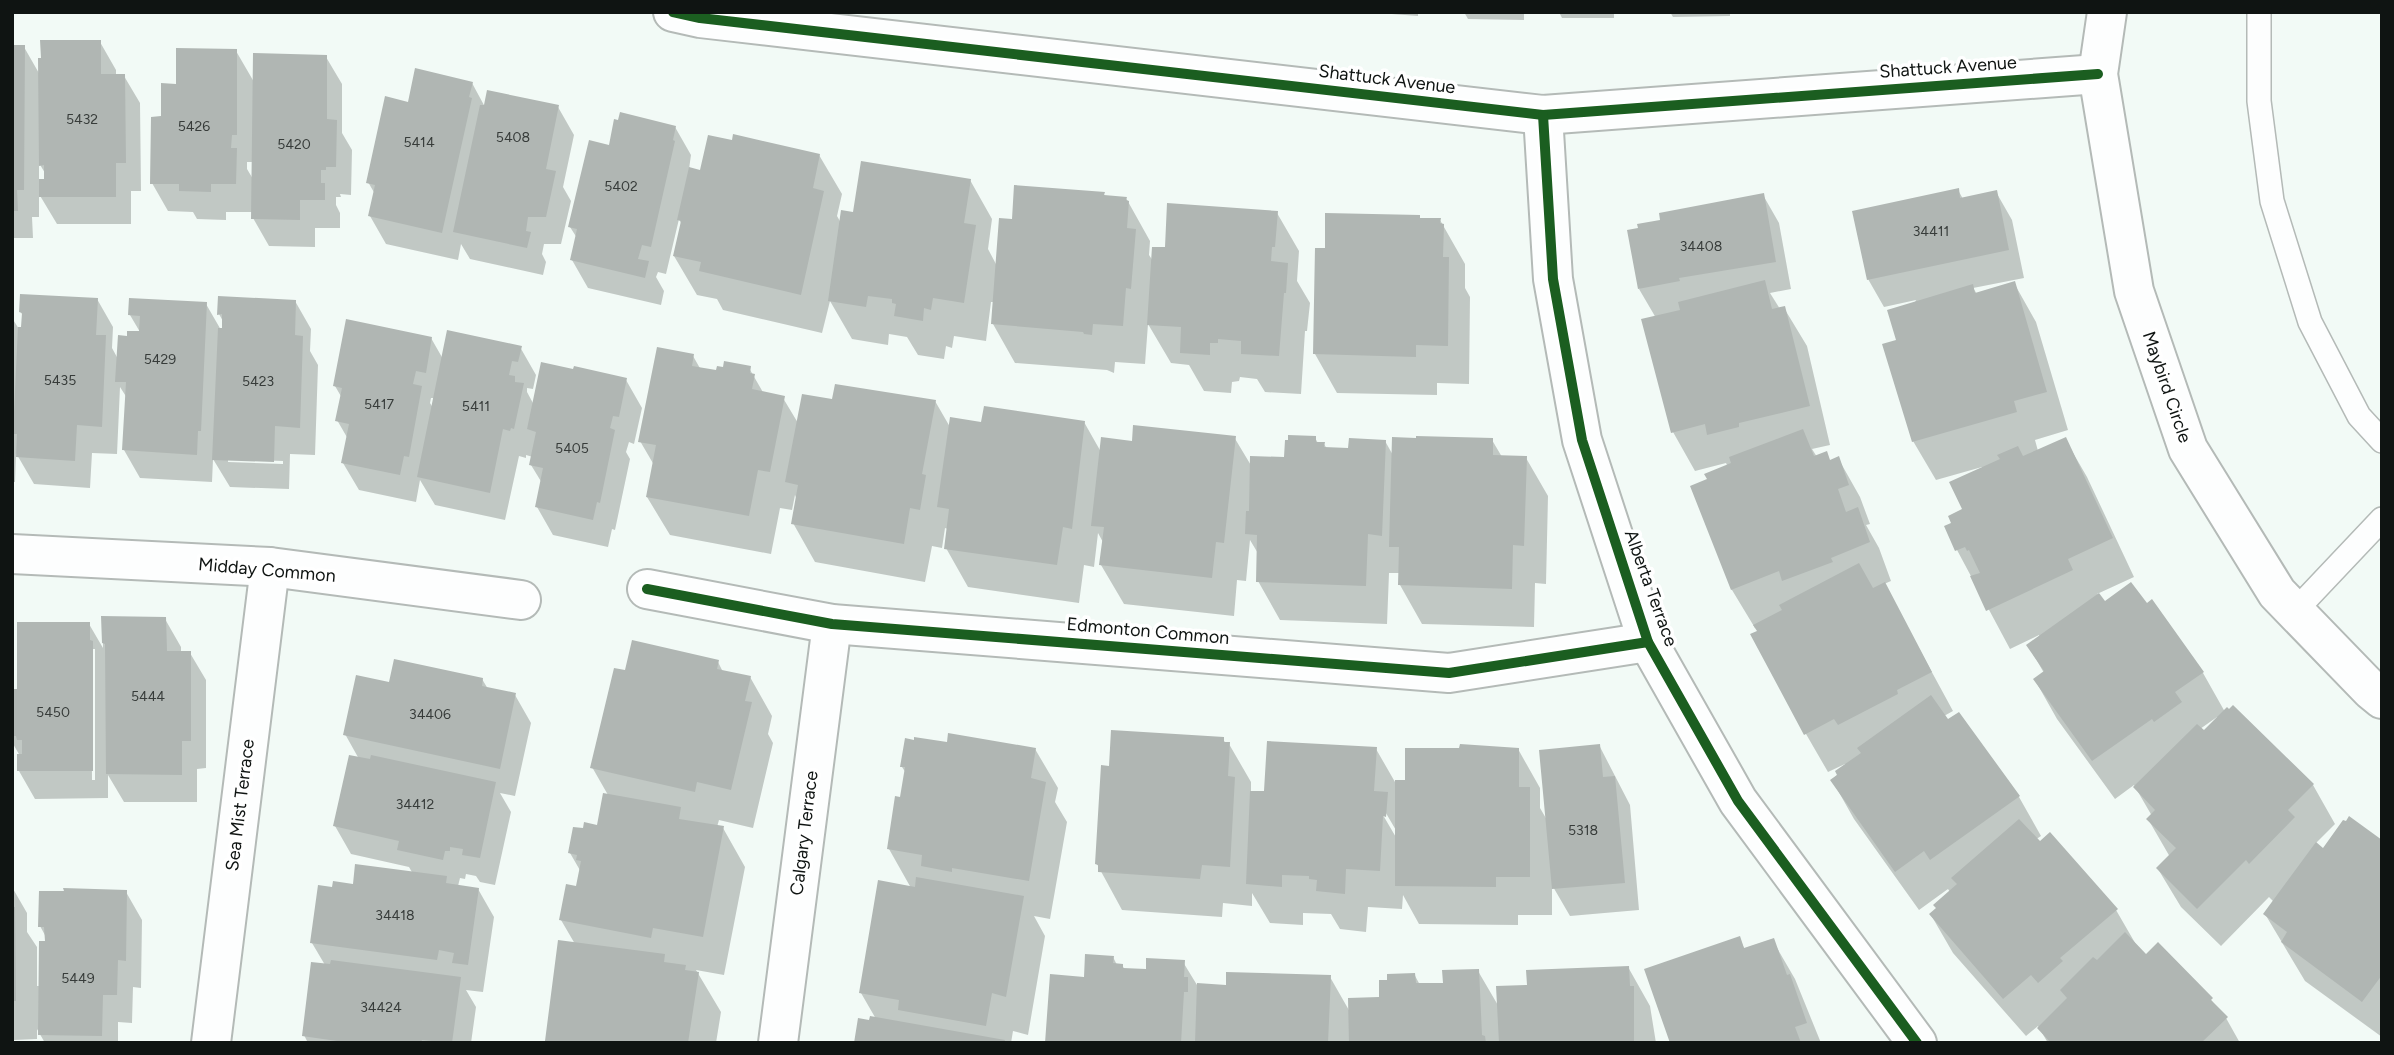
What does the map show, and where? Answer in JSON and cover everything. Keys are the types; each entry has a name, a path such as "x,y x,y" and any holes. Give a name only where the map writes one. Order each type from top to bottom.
{"street":[{"name":"Maybird Circle","path":"2107,12 2098,74 2134,291 2188,449 2277,593 2382,699"},
{"name":"Shattuck Avenue","path":"692,14 1543,115 2098,74"},
{"name":"Alberta Terrace","path":"1543,115 1553,279 1582,440 1648,642 1738,801 1917,1043"},
{"name":"Midday Common","path":"12,554 270,567 521,600"},
{"name":"Sea Mist Terrace","path":"211,1043 270,567"},
{"name":"Edmonton Common","path":"647,589 832,624 1448,673 1648,642"},
{"name":"Calgary Terrace","path":"778,1043 832,624"}],"lane":[{"path":"2259,12 2259,101 2272,201 2310,322 2360,416 2382,440"},
{"path":"2295,611 2382,519"}],"building":[{"path":"40,40 101,40 101,74 125,74 126,163 116,163 116,197 39,197 39,179 44,179 44,165 39,166"},
{"path":"12,45 25,45 24,190 17,190 18,211 12,211"},
{"path":"176,48 237,49 237,135 232,135 231,148 237,148 236,184 211,184 211,192 179,191 179,184 150,184 151,117 161,116 161,83 176,84"},
{"path":"253,53 327,55 327,119 337,120 336,167 321,170 321,183 325,183 325,200 300,200 300,220 251,219"},
{"path":"415,68 473,82 469,97 472,98 442,233 368,216 375,185 366,183 385,96 408,102"},
{"path":"487,90 559,105 546,169 556,171 546,217 528,217 526,231 531,232 527,248 453,232 480,105 484,105"},
{"path":"620,112 676,126 651,247 642,245 638,259 649,261 645,278 570,260 577,229 568,227 589,140 609,145 614,119 618,120"},
{"path":"733,134 820,154 813,188 824,191 801,295 699,271 701,262 673,256 681,221 677,220 689,167 700,170 708,135 732,140"},
{"path":"861,161 971,179 964,223 976,225 964,303 933,298 931,310 924,308 923,321 894,316 896,304 892,303 892,299 868,296 866,307 828,301 841,210 853,212"},
{"path":"1014,185 1105,192 1104,195 1127,197 1127,228 1136,229 1131,289 1126,288 1123,326 1093,324 1092,335 991,324 999,218 1012,219"},
{"path":"1959,188 1960,198 1997,190 2009,250 1867,280 1852,211"},
{"path":"1764,193 1776,262 1679,278 1680,281 1638,289 1627,230 1638,228 1637,224 1660,220 1659,213"},
{"path":"1167,203 1278,211 1271,261 1288,263 1279,356 1241,354 1241,341 1218,339 1218,343 1210,343 1210,355 1180,353 1181,327 1147,325 1152,247 1165,247"},
{"path":"1325,213 1441,218 1440,223 1444,224 1443,257 1449,257 1448,346 1416,345 1416,357 1313,354 1315,248 1325,248"},
{"path":"1765,280 1772,309 1785,306 1810,406 1739,423 1739,427 1707,435 1705,424 1671,433 1641,319 1680,310 1678,302"},
{"path":"2015,281 2047,392 2014,401 2017,412 1912,442 1882,344 1896,340 1887,310 1973,284 1975,293"},
{"path":"20,294 98,298 96,335 106,335 102,427 77,425 75,461 16,457 17,434 13,434 18,327 21,327 22,313 19,312"},
{"path":"218,296 296,300 295,335 303,336 300,428 275,426 274,462 212,460 218,328 222,328 222,314 217,315"},
{"path":"129,298 207,302 201,431 198,431 197,455 122,450 126,382 115,382 118,335 127,336 127,331 139,331 140,316 128,315"},
{"path":"346,319 432,337 426,373 416,371 413,384 422,386 409,457 404,456 400,475 341,463 349,424 335,421 342,388 333,386"},
{"path":"447,330 522,346 518,362 512,361 509,375 515,376 515,382 524,383 514,429 503,429 490,493 417,477"},
{"path":"657,347 694,354 692,366 716,370 717,366 723,367 724,361 751,366 750,373 755,374 752,389 785,396 770,472 758,470 749,516 646,497 656,445 638,442"},
{"path":"541,362 573,369 574,366 627,378 619,417 613,416 610,428 615,430 600,503 597,502 593,520 535,507 543,468 529,465 536,432 527,429"},
{"path":"835,384 936,400 922,474 926,475 920,510 910,508 904,544 791,524 798,485 785,482 802,394 832,399"},
{"path":"984,406 1085,421 1072,529 1063,527 1057,565 944,549 949,509 937,507 950,417 981,422"},
{"path":"1133,425 1236,436 1224,543 1216,542 1212,578 1099,565 1104,527 1091,526 1101,437 1132,441"},
{"path":"1803,429 1814,456 1827,451 1830,460 1839,456 1849,485 1838,489 1846,512 1858,507 1870,542 1831,558 1833,562 1782,581 1779,571 1731,590 1690,486 1707,479 1704,474 1731,463 1729,457"},
{"path":"1288,435 1316,436 1316,442 1325,442 1324,447 1348,448 1349,438 1386,440 1382,536 1368,534 1366,586 1256,582 1257,535 1245,534 1246,511 1249,511 1250,456 1284,457"},
{"path":"1392,437 1493,438 1493,455 1527,456 1524,546 1513,545 1512,589 1398,585 1399,547 1389,547"},
{"path":"2066,437 2113,538 2068,559 2073,570 1986,611 1970,576 1980,573 1969,550 1965,547 1955,551 1944,526 1951,523 1948,516 1962,509 1949,482 2000,459 1997,455 2018,446 2023,456"},
{"path":"1859,563 1873,588 1885,582 1932,672 1897,690 1898,694 1838,725 1834,719 1804,735 1750,634 1757,631 1753,625 1782,610 1779,605"},
{"path":"2131,582 2147,603 2152,599 2204,672 2175,692 2182,702 2154,722 2152,719 2092,761 2033,679 2044,671 2026,645 2099,593 2105,601"},
{"path":"101,616 166,617 167,651 191,651 191,741 182,741 182,775 106,774 105,644 102,643"},
{"path":"17,622 90,622 90,640 93,641 93,771 17,771 17,754 22,754 22,740 12,736 12,689 17,689"},
{"path":"632,640 719,660 717,669 751,676 745,701 752,702 731,790 697,782 695,792 590,768 614,668 625,670"},
{"path":"394,659 483,678 482,686 516,693 500,769 343,735 356,675 389,682"},
{"path":"1931,695 1948,719 1959,712 2020,796 1930,860 1924,851 1895,872 1830,780 1837,775 1835,771 1861,753 1857,748"},
{"path":"2233,705 2314,784 2288,810 2295,817 2249,864 2246,860 2197,909 2156,868 2176,848 2146,819 2155,810 2133,787 2197,724 2204,730 2227,707 2229,709"},
{"path":"1111,730 1224,737 1224,742 1230,742 1228,776 1235,777 1230,867 1202,865 1200,879 1098,872 1098,865 1095,864 1101,765 1109,766"},
{"path":"948,733 1036,748 1031,778 1046,782 1029,881 952,868 952,872 921,866 922,855 887,849 895,796 900,797 905,767 900,767 905,738 947,742"},
{"path":"1267,741 1377,747 1374,791 1388,792 1386,817 1383,816 1380,871 1346,869 1345,894 1316,891 1317,880 1309,879 1309,876 1282,875 1282,887 1246,884 1250,791 1264,791"},
{"path":"1460,744 1519,748 1519,787 1530,787 1530,877 1496,877 1496,887 1395,886 1395,780 1405,780 1405,748 1459,748"},
{"path":"1600,744 1603,777 1615,776 1625,883 1552,889 1539,750"},
{"path":"349,755 370,759 371,755 496,782 480,858 462,855 463,849 450,847 450,851 445,851 443,860 397,850 399,841 333,826"},
{"path":"603,793 681,807 679,819 724,826 703,937 653,928 651,938 559,920 566,884 576,886 581,861 576,860 577,855 568,853 573,827 583,828 584,822 597,825"},
{"path":"2349,816 2382,840 2382,975 2362,1002 2281,942 2287,932 2263,914 2316,842 2323,848 2343,820 2346,821"},
{"path":"2019,819 2040,841 2050,832 2118,909 2060,958 2063,961 2038,983 2031,975 2003,999 1929,914 1936,908 1933,905 1957,884 1951,878"},
{"path":"355,864 447,876 446,883 479,888 468,965 452,963 454,953 439,950 437,960 310,943 318,885 332,887 333,881 353,884"},
{"path":"916,877 1024,896 1006,997 992,993 986,1026 898,1010 899,1000 859,993 878,880 915,887"},
{"path":"63,888 127,890 126,961 118,960 117,995 103,995 102,1036 38,1035 39,941 45,941 44,927 38,927 39,891 64,891"},
{"path":"12,907 15,907 16,1001 12,1001"},
{"path":"2125,932 2146,954 2158,942 2228,1017 2201,1043 2051,1043 2037,1028 2067,998 2060,990 2093,957 2097,960"},
{"path":"1740,936 1744,948 1774,938 1807,1023 1795,1027 1801,1043 1670,1043 1644,969"},
{"path":"558,940 665,954 664,962 686,965 685,970 699,972 688,1043 545,1041"},
{"path":"1085,954 1114,956 1113,963 1123,964 1123,968 1146,969 1146,958 1185,960 1184,977 1188,977 1188,992 1184,992 1181,1043 1045,1043 1050,974 1084,977"},
{"path":"331,960 461,977 452,1043 422,1040 421,1043 351,1043 302,1036 311,962 330,964"},
{"path":"1629,966 1630,986 1634,986 1634,1043 1499,1043 1496,986 1527,985 1526,970"},
{"path":"1479,969 1482,1035 1485,1036 1486,1043 1349,1043 1348,998 1379,997 1379,980 1387,980 1387,974 1415,973 1416,983 1443,983 1442,970"},
{"path":"1226,972 1331,975 1328,1043 1195,1043 1197,983 1226,985"},
{"path":"870,1016 1005,1040 1004,1043 854,1043 858,1018 869,1020"}],"cycle path":[{"path":"673,12 700,18 1543,115 2098,74"},
{"path":"1543,115 1553,279 1582,440 1648,642 1738,801 1917,1043"},
{"path":"647,589 832,624 1449,673 1648,642"}]}
